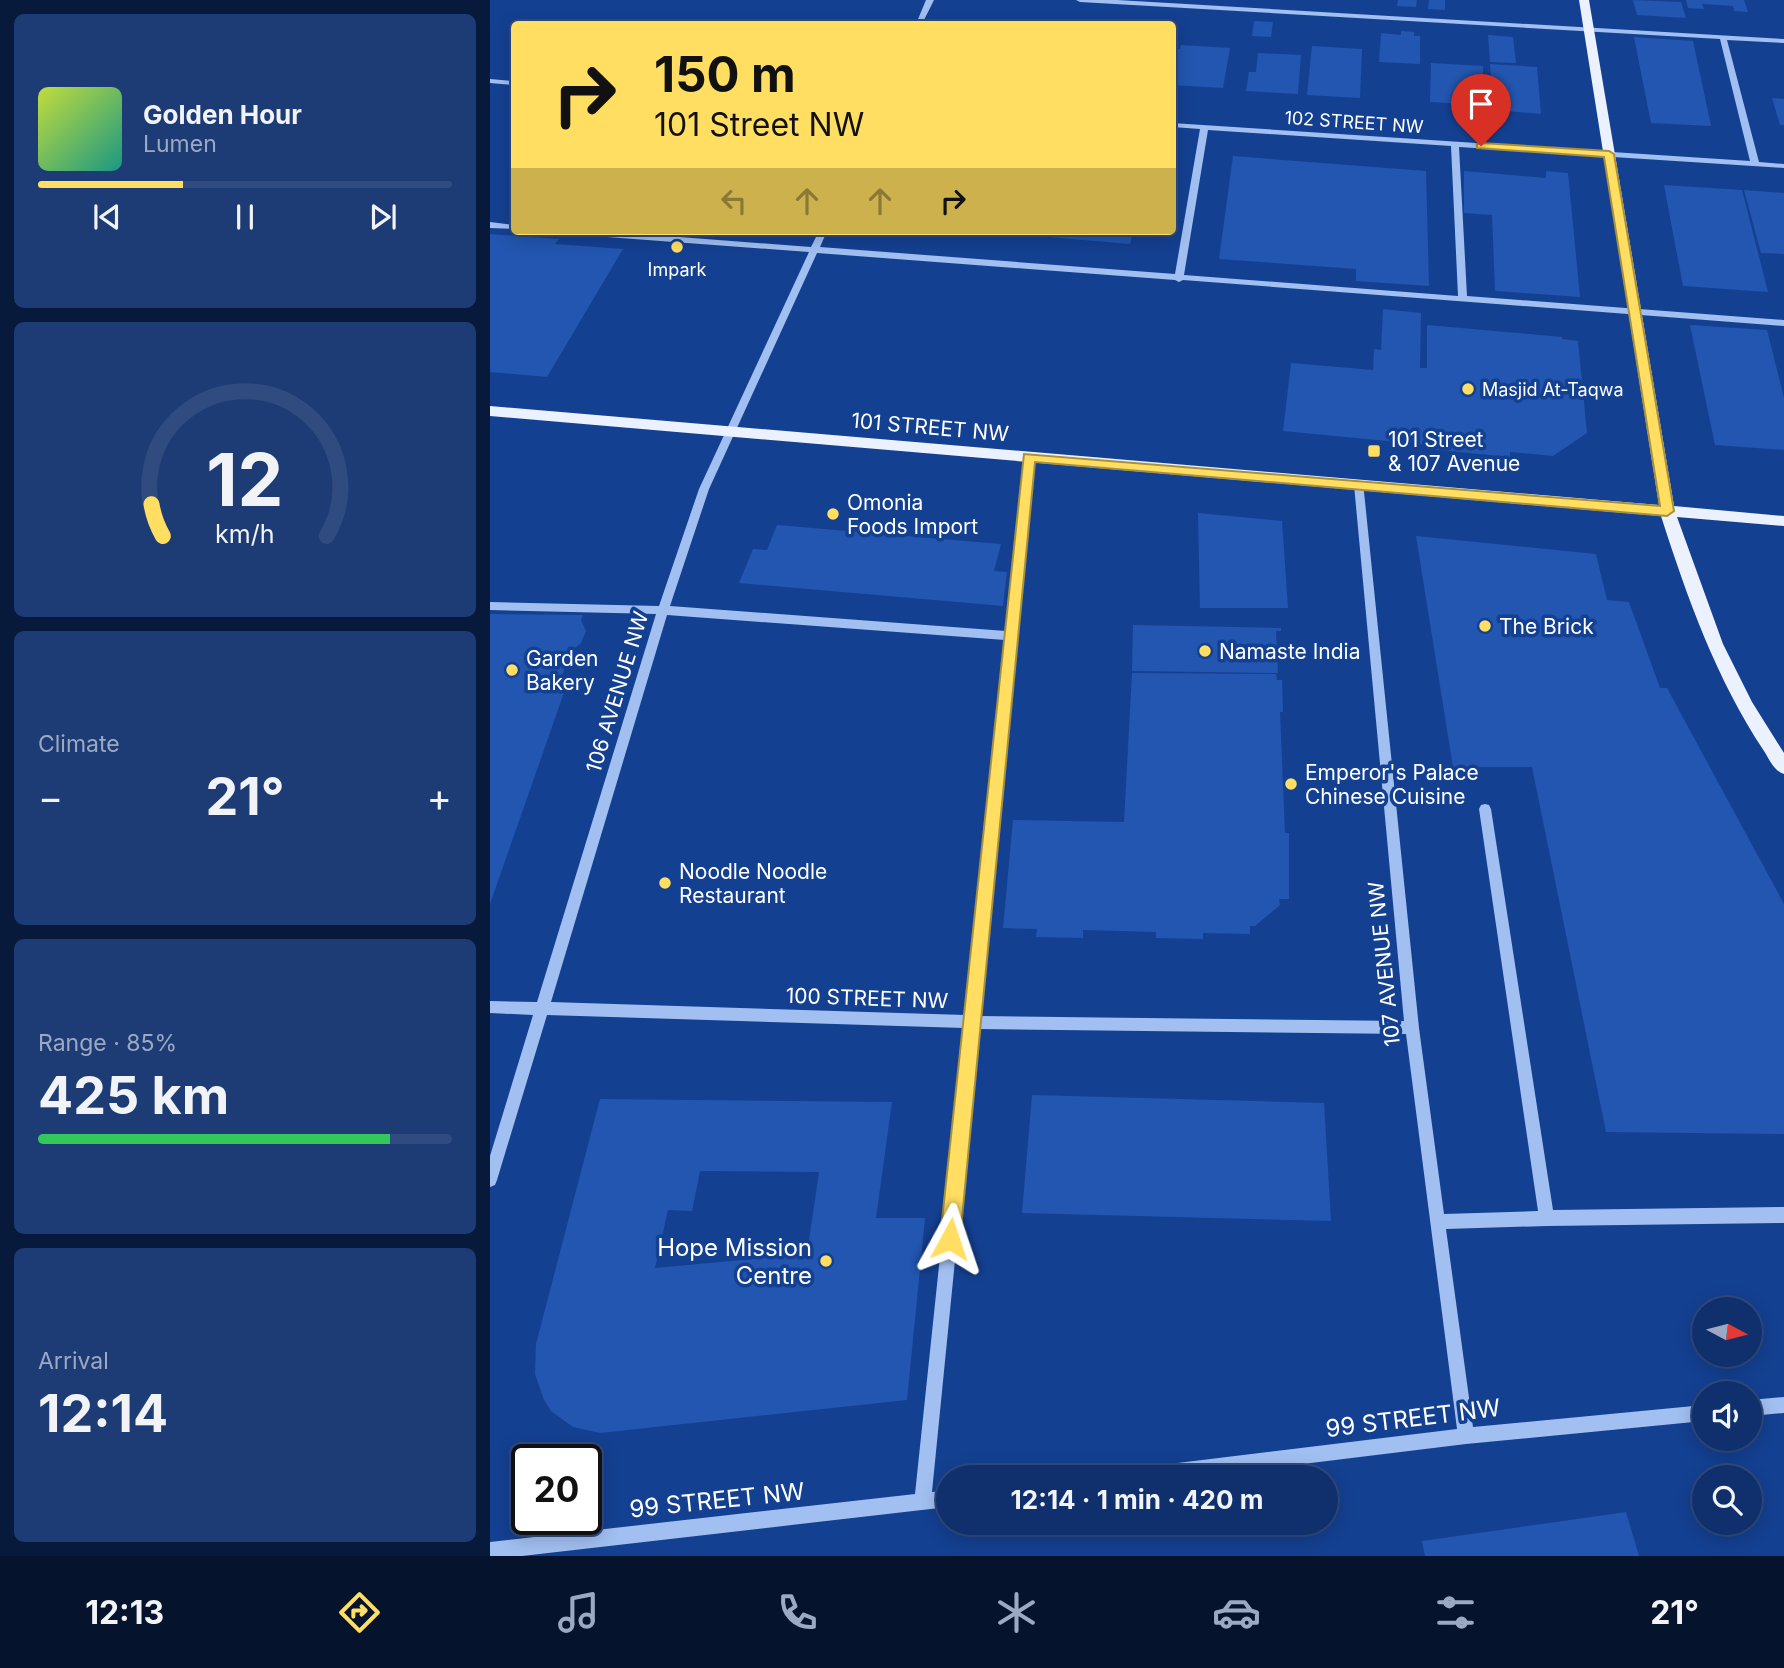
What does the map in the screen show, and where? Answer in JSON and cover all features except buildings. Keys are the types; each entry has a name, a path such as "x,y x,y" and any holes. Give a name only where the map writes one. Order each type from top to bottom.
{"main road":[{"path":"1584,0 1667,511 1693,590 1728,675 1784,767"},
{"name":"101 STREET NW","path":"490,411 1784,521"}],"street":[{"path":"920,21 930,0"},
{"path":"1080,0 1784,41"},
{"path":"1723,37 1755,164"},
{"path":"490,81 511,83"},
{"name":"102 STREET NW","path":"1176,125 1784,166"},
{"path":"1179,279 1204,127"},
{"path":"1455,144 1463,300"},
{"path":"490,225 511,227"},
{"path":"616,235 1784,323"},
{"name":"106 AVENUE NW","path":"490,1180 662,610 704,489 821,235"},
{"path":"923,1502 1028,457"},
{"name":"107 AVENUE NW","path":"1359,485 1412,1028 1466,1436"},
{"path":"490,606 662,610 1010,636"},
{"path":"1485,809 1547,1218"},
{"name":"100 STREET NW","path":"490,1007 971,1022 1412,1028"},
{"path":"1437,1222 1784,1215"},
{"path":"1762,1407 1784,1405"},
{"name":"99 STREET NW","path":"1227,1465 1466,1436 1692,1414"},
{"name":"99 STREET NW","path":"490,1550 936,1500"}],"place":[{"name":"Impark","path":"677,247"},
{"name":"Masjid At-Taqwa","path":"1468,389"},
{"name":"101 Street & 107 Avenue","path":"1374,451"},
{"name":"Omonia Foods Import","path":"833,514"},
{"name":"The Brick","path":"1485,626"},
{"name":"Namaste India","path":"1205,651"},
{"name":"Garden Bakery","path":"512,670"},
{"name":"Emperor's Palace Chinese Cuisine","path":"1291,784"},
{"name":"Noodle Noodle Restaurant","path":"665,883"},
{"name":"Hope Mission Centre","path":"826,1261"}],"route":[{"path":"950,1239 1028,457 1667,511 1609,154 1481,146"}]}
